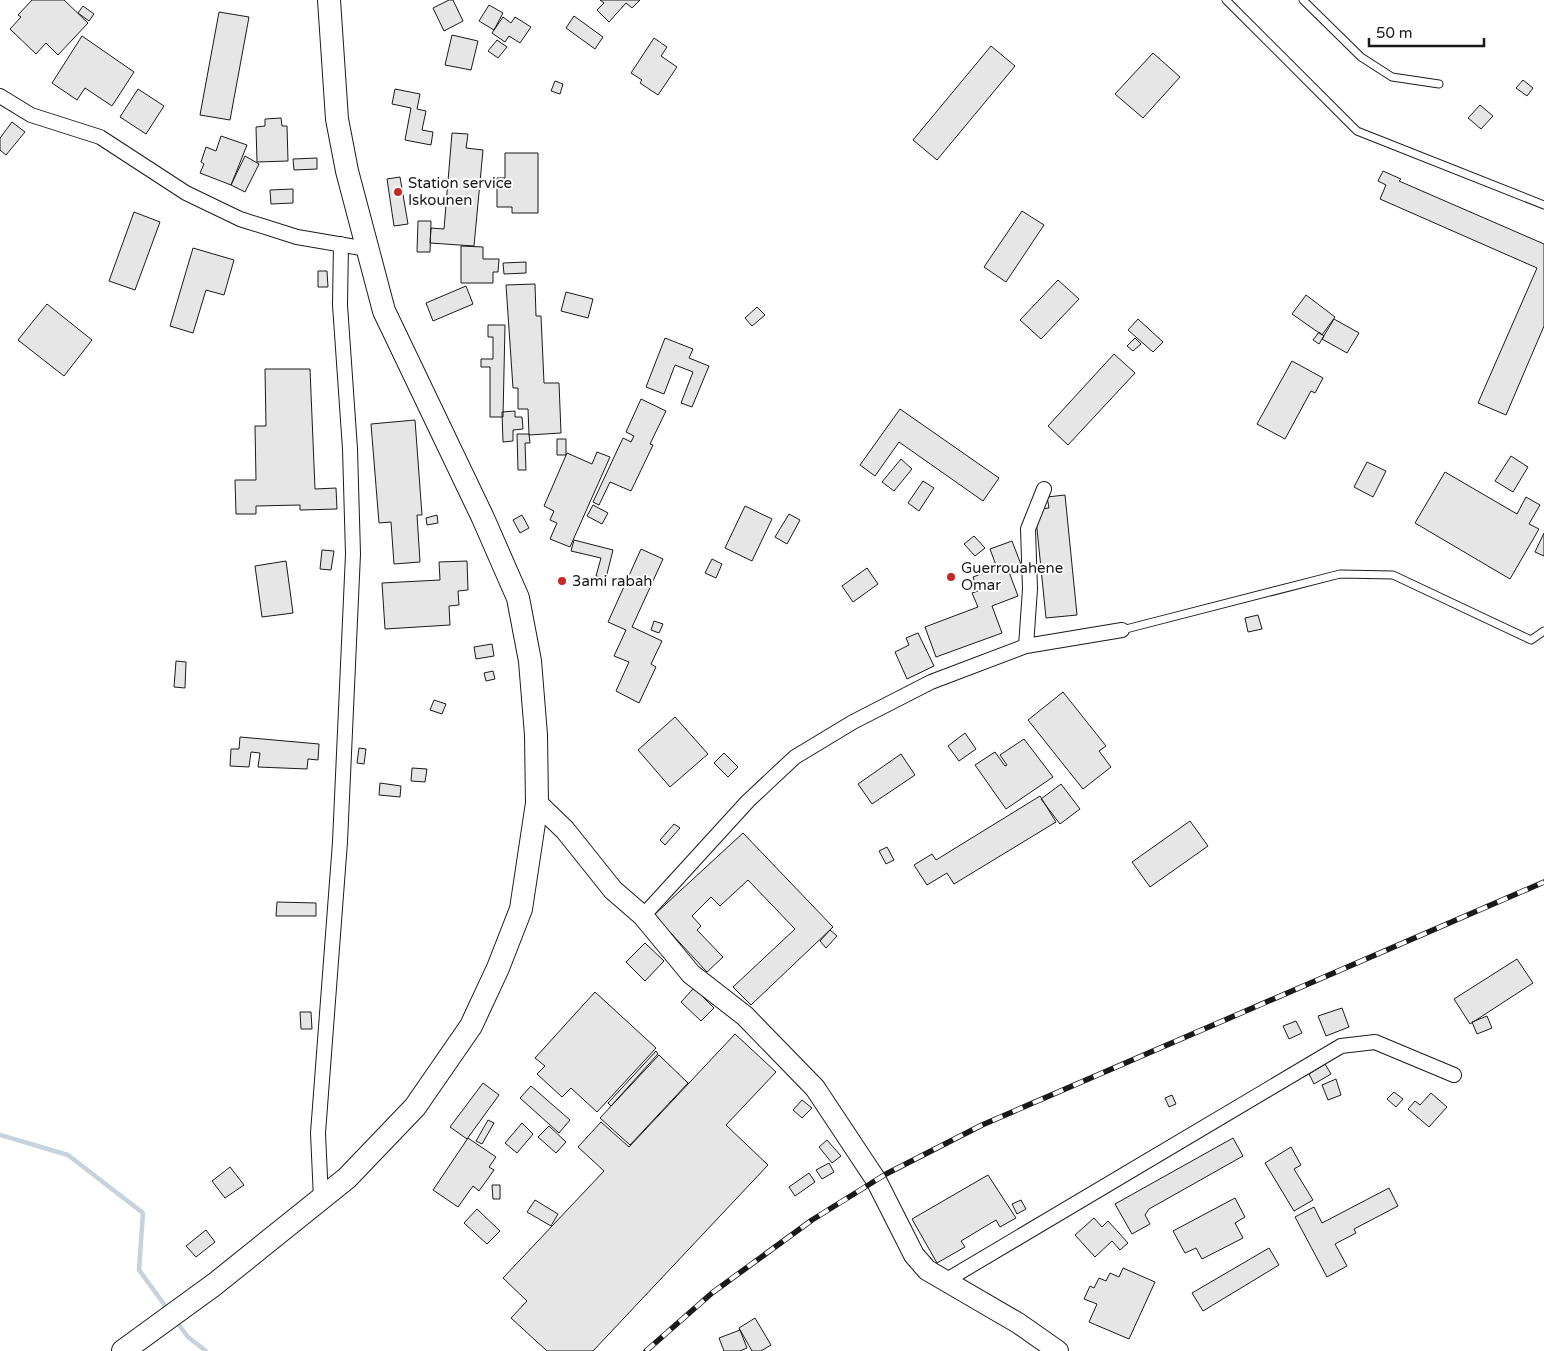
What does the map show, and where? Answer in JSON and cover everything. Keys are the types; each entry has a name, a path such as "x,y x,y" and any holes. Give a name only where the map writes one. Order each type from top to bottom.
{"main road":[{"path":"126,1349 215,1284 347,1178 414,1107 471,1026 498,968 521,910 537,803 536,735 530,660 518,598 483,518 384,311 367,249 337,119 329,0"}],"street":[{"path":"0,96 31,115 100,137 186,192 240,219 297,237 367,249"},
{"path":"321,1199 318,1133 341,832 353,554 350,449 340,305 341,244"},
{"path":"1026,646 1030,589 1028,529 1044,489"},
{"path":"644,916 748,801 795,757 852,722 931,682 1026,646 1122,630"},
{"path":"537,803 564,830 614,890 644,916 691,974 745,1016 815,1088 876,1180 914,1255 927,1270 1018,1323 1058,1351"},
{"path":"945,1281 1342,1046 1375,1042 1454,1075"}],"lane":[{"path":"1226,0 1357,130 1544,205"},
{"path":"1303,0 1361,57 1392,77 1439,84"},
{"path":"1122,630 1340,574 1393,575 1531,640 1544,631"}],"building":[{"path":"32,0 64,0 88,23 58,55 46,43 36,54 10,29 21,17 18,15"},
{"path":"453,0 463,21 444,31 433,8"},
{"path":"600,0 640,0 632,8 626,3 609,22 597,10 604,3"},
{"path":"489,5 503,13 494,30 479,21"},
{"path":"83,6 94,14 89,21 78,13"},
{"path":"219,12 249,17 230,120 200,115"},
{"path":"574,16 603,37 595,49 566,28"},
{"path":"503,17 511,23 515,17 531,27 520,43 509,36 505,42 492,33"},
{"path":"452,35 478,41 471,70 445,65"},
{"path":"82,36 134,72 112,106 85,88 77,100 52,83"},
{"path":"654,38 667,47 661,56 677,67 658,95 640,83 642,80 631,73"},
{"path":"497,40 507,47 498,58 488,51"},
{"path":"991,46 1015,66 937,160 913,140"},
{"path":"1153,53 1180,77 1143,118 1115,94"},
{"path":"1523,80 1533,88 1527,96 1516,88"},
{"path":"555,81 563,84 560,94 551,91"},
{"path":"138,89 164,106 146,134 120,117"},
{"path":"395,89 420,94 417,109 426,111 422,130 433,132 431,145 405,140 411,108 392,104"},
{"path":"1480,105 1493,116 1481,129 1468,118"},
{"path":"281,118 282,126 287,126 288,161 257,162 256,127 265,126 265,119"},
{"path":"12,122 25,132 6,155 0,150 0,138"},
{"path":"452,133 468,134 466,148 483,150 474,246 430,243 431,228 444,229"},
{"path":"221,136 247,145 231,185 200,173 204,164 201,162 206,147 216,151"},
{"path":"505,153 538,153 538,213 512,213 512,207 497,207 497,178 505,178"},
{"path":"245,156 259,164 245,192 231,185"},
{"path":"317,158 317,169 294,170 293,159"},
{"path":"1383,171 1401,179 1399,181 1544,244 1544,326 1506,415 1478,403 1537,268 1380,199 1386,185 1378,181"},
{"path":"400,177 408,224 394,226 387,179"},
{"path":"293,189 293,203 271,204 270,190"},
{"path":"1022,211 1044,225 1006,282 984,267"},
{"path":"134,212 160,222 135,290 109,281"},
{"path":"418,221 431,221 430,252 417,252"},
{"path":"461,246 483,247 483,259 499,259 498,272 493,272 493,283 461,283"},
{"path":"193,248 234,260 224,295 206,290 193,333 170,326"},
{"path":"526,262 526,273 504,274 503,263"},
{"path":"318,271 327,271 328,287 318,287"},
{"path":"1058,280 1079,299 1041,339 1020,320"},
{"path":"535,284 536,316 541,316 544,383 559,383 561,433 529,435 528,409 518,409 518,388 513,388 506,285"},
{"path":"466,286 473,304 433,321 426,303"},
{"path":"566,292 593,299 588,318 561,311"},
{"path":"1306,295 1335,317 1322,335 1292,314"},
{"path":"47,304 92,340 64,376 18,340"},
{"path":"757,307 765,315 752,326 745,318"},
{"path":"1138,319 1163,342 1153,352 1128,330"},
{"path":"1334,319 1359,333 1347,353 1322,339"},
{"path":"488,325 505,325 503,417 490,417 490,367 481,367 481,359 493,359 493,337 488,337"},
{"path":"1319,332 1324,336 1319,344 1313,340"},
{"path":"665,338 693,349 689,358 709,366 692,407 681,403 693,372 675,365 664,394 646,387"},
{"path":"1135,338 1141,344 1133,351 1127,346"},
{"path":"1114,354 1135,373 1068,445 1048,426"},
{"path":"1292,361 1323,378 1315,393 1311,391 1285,439 1257,424"},
{"path":"265,369 310,369 315,489 336,488 337,509 300,510 300,505 256,506 256,514 236,514 235,480 256,480 255,426 266,426"},
{"path":"641,399 666,411 650,444 653,445 631,491 610,482 599,505 593,502 623,438 631,442 634,436 626,432"},
{"path":"900,409 999,478 983,501 899,442 875,476 860,465"},
{"path":"515,411 515,417 522,417 523,429 513,430 513,441 503,442 502,412"},
{"path":"415,420 422,515 417,515 420,562 394,564 391,522 379,523 371,424"},
{"path":"517,434 529,434 530,443 525,443 526,470 518,470"},
{"path":"557,439 566,439 566,455 557,455"},
{"path":"597,452 610,457 570,547 550,539 557,523 550,520 554,511 544,506 567,453 592,464"},
{"path":"1511,456 1528,467 1513,492 1495,481"},
{"path":"901,459 912,469 894,491 882,482"},
{"path":"1367,462 1386,471 1373,497 1354,487"},
{"path":"1445,472 1517,514 1526,497 1540,505 1529,524 1539,529 1510,579 1415,523"},
{"path":"923,481 934,488 919,511 908,503"},
{"path":"1065,495 1077,615 1046,618 1036,519 1040,518 1040,509 1049,508 1047,497"},
{"path":"593,505 608,513 602,524 587,516"},
{"path":"745,506 772,519 752,561 725,548"},
{"path":"789,514 800,520 787,544 775,537"},
{"path":"437,515 438,523 427,525 426,518"},
{"path":"522,515 529,528 520,533 513,520"},
{"path":"1544,533 1544,556 1535,552"},
{"path":"974,536 985,548 975,556 964,544"},
{"path":"574,540 613,550 606,578 596,576 601,558 571,551"},
{"path":"1012,541 1022,567 1009,572 1018,596 992,606 1002,633 936,657 925,627 978,607 972,593 978,591 973,577 997,568 990,549"},
{"path":"641,549 663,559 632,627 662,641 651,664 656,667 639,703 616,691 629,662 614,656 626,630 608,622"},
{"path":"322,550 334,551 331,570 320,569"},
{"path":"712,559 722,564 716,578 705,573"},
{"path":"286,561 293,613 262,617 255,566"},
{"path":"467,561 468,590 458,591 459,605 449,606 450,625 385,629 382,583 440,580 439,562"},
{"path":"867,568 878,584 853,602 842,586"},
{"path":"1258,615 1262,629 1248,632 1245,618"},
{"path":"654,621 663,624 659,633 651,630"},
{"path":"918,633 934,666 907,679 895,652 909,645 906,638"},
{"path":"492,644 494,656 476,659 474,647"},
{"path":"176,661 186,662 185,688 174,687"},
{"path":"493,671 495,679 486,681 484,673"},
{"path":"1063,692 1106,746 1099,751 1111,767 1083,789 1028,720"},
{"path":"434,700 446,704 442,714 430,710"},
{"path":"675,717 708,754 670,787 638,750"},
{"path":"965,733 976,749 959,761 948,746"},
{"path":"240,737 319,744 318,760 308,759 307,769 258,767 260,753 251,752 249,767 230,766 231,749 239,749"},
{"path":"1024,739 1053,777 1006,809 975,765 995,752 1005,766 1007,765 1000,755"},
{"path":"359,748 366,749 364,764 357,763"},
{"path":"724,753 738,767 728,777 714,763"},
{"path":"901,754 915,775 872,804 858,784"},
{"path":"412,768 427,769 425,782 411,781"},
{"path":"380,783 401,786 400,797 379,795"},
{"path":"1061,784 1080,809 1060,824 1041,799"},
{"path":"1040,796 1056,822 954,884 947,873 927,885 914,865 932,854 936,860"},
{"path":"1190,821 1208,846 1150,887 1132,862"},
{"path":"674,824 680,828 665,845 660,840"},
{"path":"743,833 833,927 751,1005 733,987 795,929 748,880 720,906 711,897 692,916 701,926 697,930 723,957 707,972 654,915"},
{"path":"887,847 894,860 886,864 879,851"},
{"path":"277,902 316,903 316,916 276,916"},
{"path":"830,930 837,936 826,948 820,941"},
{"path":"645,943 664,961 645,981 626,962"},
{"path":"1517,959 1533,983 1470,1024 1454,999"},
{"path":"694,988 714,1008 701,1021 681,1002"},
{"path":"595,992 656,1048 597,1112 571,1088 562,1097 537,1074 545,1066 535,1058"},
{"path":"1342,1008 1349,1027 1326,1036 1318,1016"},
{"path":"300,1012 311,1012 312,1029 301,1029"},
{"path":"1487,1016 1492,1028 1477,1034 1472,1022"},
{"path":"1296,1021 1302,1033 1289,1039 1283,1026"},
{"path":"735,1034 776,1072 726,1125 768,1165 593,1351 547,1351 511,1318 527,1301 503,1278 604,1171 578,1147 601,1122 629,1147"},
{"path":"656,1051 658,1054 611,1106 608,1103"},
{"path":"659,1055 688,1083 630,1145 600,1118"},
{"path":"1325,1064 1331,1074 1314,1084 1309,1074"},
{"path":"1336,1079 1341,1095 1328,1100 1322,1085"},
{"path":"483,1083 499,1095 467,1139 450,1127"},
{"path":"531,1086 570,1120 559,1133 520,1098"},
{"path":"1394,1092 1403,1099 1396,1107 1387,1099"},
{"path":"1431,1093 1447,1107 1429,1127 1408,1109 1415,1101 1420,1105"},
{"path":"1172,1095 1176,1104 1169,1107 1165,1098"},
{"path":"802,1100 812,1108 802,1118 793,1110"},
{"path":"488,1120 494,1123 482,1144 476,1141"},
{"path":"522,1123 533,1134 517,1153 505,1143"},
{"path":"549,1126 566,1142 556,1153 538,1137"},
{"path":"468,1138 496,1157 489,1167 494,1170 479,1191 473,1186 458,1207 433,1190"},
{"path":"1233,1138 1243,1156 1149,1209 1145,1215 1150,1224 1132,1234 1115,1204"},
{"path":"827,1140 841,1156 832,1163 819,1147"},
{"path":"1291,1147 1301,1165 1294,1169 1313,1200 1294,1211 1265,1163"},
{"path":"829,1163 834,1172 822,1179 816,1170"},
{"path":"230,1167 244,1185 225,1198 212,1181"},
{"path":"809,1173 815,1182 795,1196 789,1187"},
{"path":"988,1175 1016,1218 1000,1227 996,1220 961,1241 965,1247 937,1263 912,1219"},
{"path":"492,1185 500,1185 500,1199 493,1199"},
{"path":"1389,1188 1398,1206 1354,1229 1356,1233 1335,1244 1347,1266 1327,1277 1295,1217 1314,1207 1322,1223"},
{"path":"1235,1198 1245,1217 1235,1223 1243,1238 1202,1259 1196,1248 1185,1253 1173,1231"},
{"path":"535,1200 558,1214 551,1226 527,1212"},
{"path":"1021,1200 1026,1209 1017,1214 1012,1204"},
{"path":"477,1209 500,1231 487,1244 464,1223"},
{"path":"1094,1218 1102,1227 1108,1221 1128,1243 1120,1250 1112,1241 1095,1257 1075,1235"},
{"path":"206,1230 215,1242 196,1257 186,1246"},
{"path":"1269,1248 1279,1265 1203,1311 1192,1293"},
{"path":"1123,1268 1155,1282 1129,1339 1089,1322 1097,1304 1084,1299 1090,1286 1094,1288 1099,1278 1106,1281 1110,1273 1119,1277"},
{"path":"755,1318 771,1345 761,1351 752,1351 739,1328"},
{"path":"740,1330 747,1348 740,1351 724,1351 719,1338"}],"waterway":[{"path":"0,1135 68,1155 143,1213 139,1270 169,1311"},
{"path":"176,1321 188,1337 206,1351"}],"railway":[{"path":"646,1351 712,1293 812,1220 886,1174 982,1125 1544,882"}],"place":[{"name":"Station service Iskounen","path":"398,192"},
{"name":"Guerrouahene Omar","path":"951,577"},
{"name":"3ami rabah","path":"562,581"}]}
